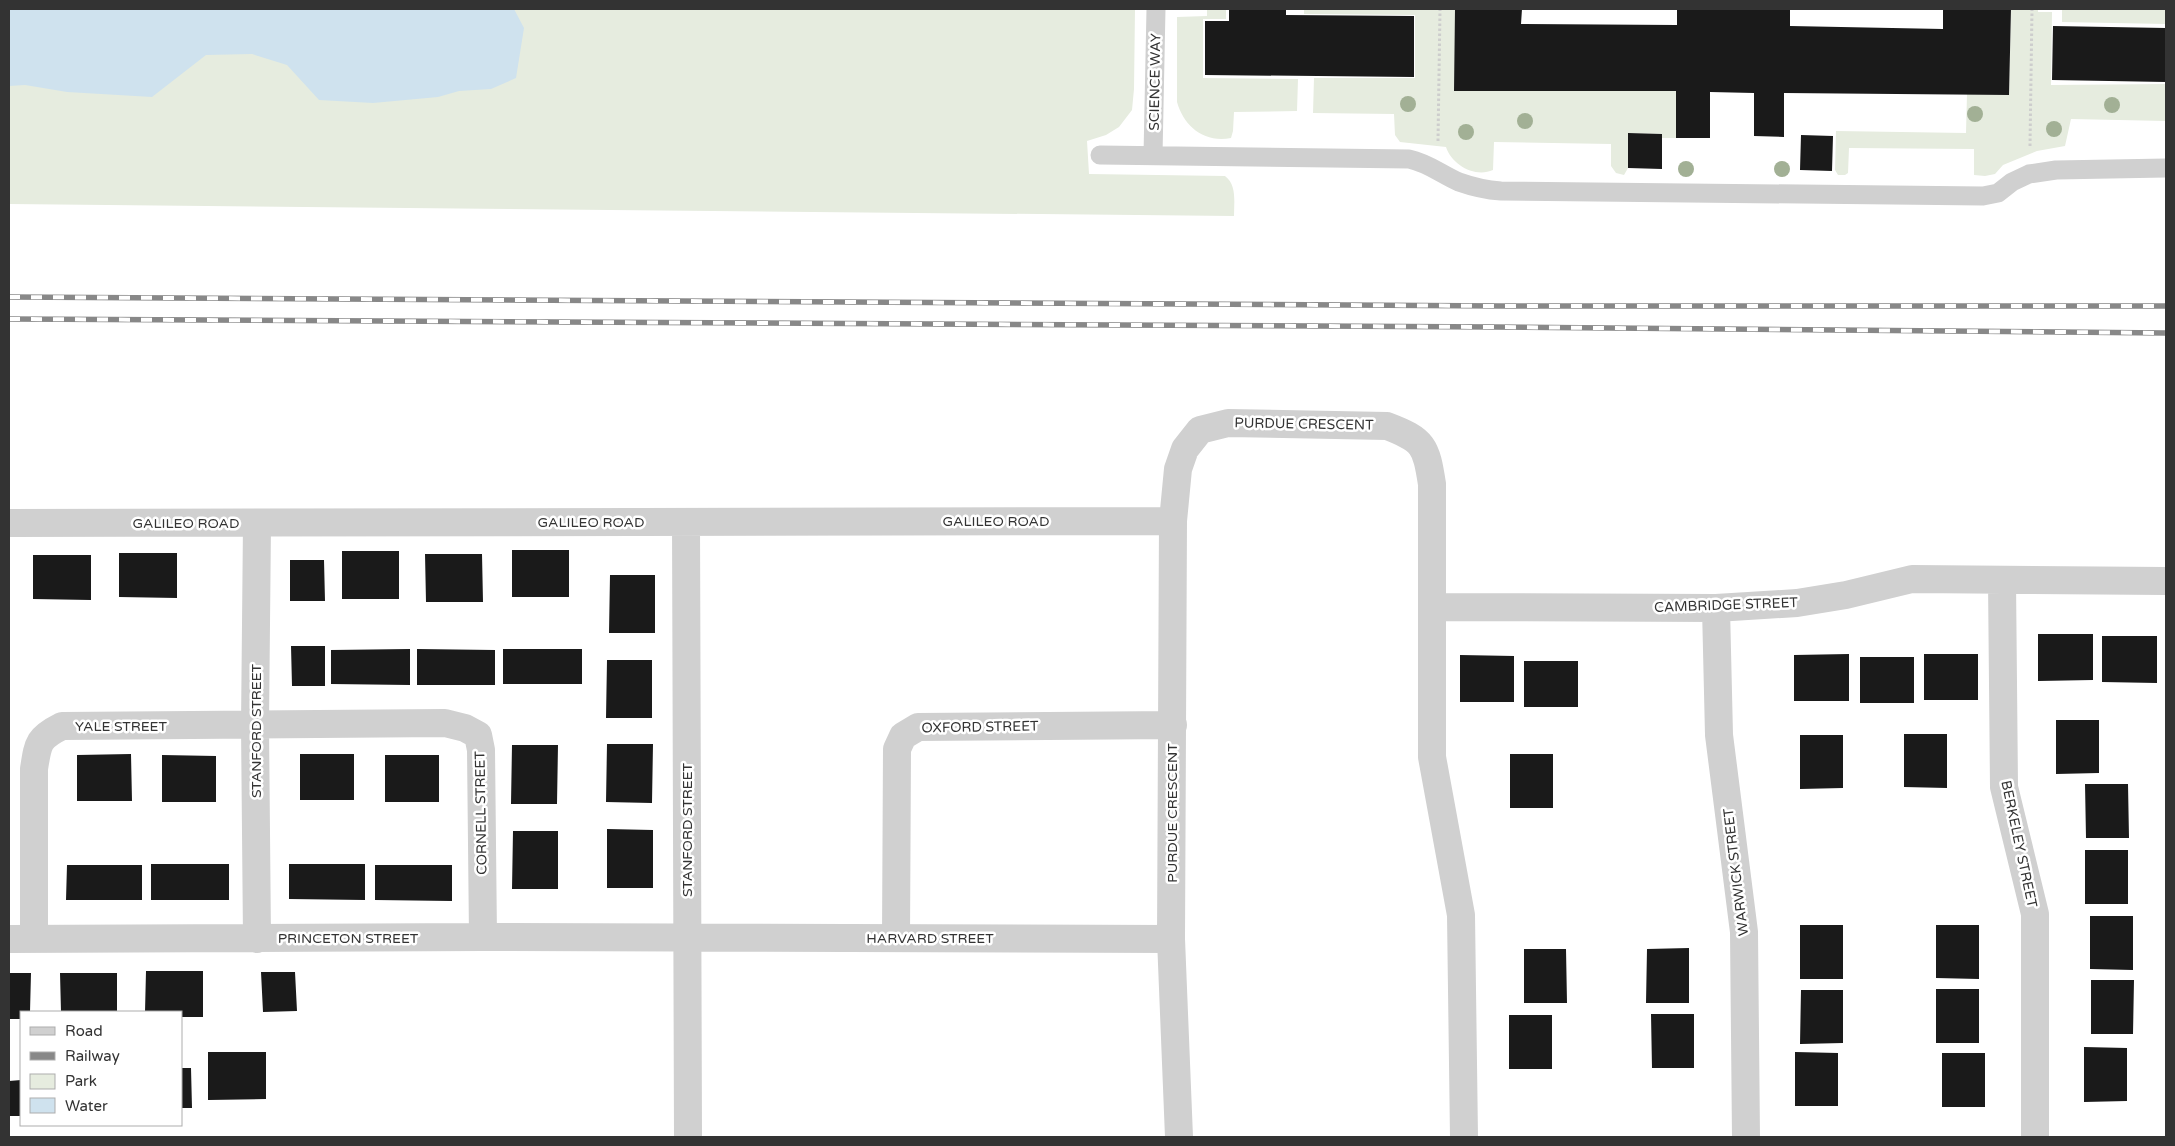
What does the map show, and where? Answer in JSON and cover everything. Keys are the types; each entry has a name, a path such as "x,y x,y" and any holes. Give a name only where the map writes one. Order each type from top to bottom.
{"street":[{"name":"PURDUE CRESCENT","path":"1179,1137 1172,939 1173,521 1178,469 1185,449 1200,430 1228,422 1387,426 1411,435 1427,454 1432,484 1432,757 1461,915 1464,1137"},
{"name":"GALILEO ROAD","path":"9,524 1173,521"},
{"name":"STANFORD STREET","path":"686,522 688,1137"},
{"name":"STANFORD STREET","path":"257,523 255,725 257,939"},
{"name":"CAMBRIDGE STREET","path":"1432,607 1716,608 1797,603 1846,595 1912,579 2166,581"},
{"name":"BERKELEY STREET","path":"2002,580 2004,786 2035,914 2035,1137"},
{"name":"WARWICK STREET","path":"1716,608 1719,735 1744,932 1746,1137"},
{"name":"CORNELL STREET","path":"255,725 445,723 465,728 478,735 480,750 483,937"},
{"name":"YALE STREET","path":"22,939 34,769 37,748 45,734 62,726 255,725"},
{"name":"OXFORD STREET","path":"896,938 897,749 903,736 918,727 1172,725"},
{"name":"PRINCETON STREET","path":"22,939 483,937 688,939"},
{"name":"HARVARD STREET","path":"688,939 1172,939"}],"lane":[{"name":"SCIENCE WAY","path":"1153,155 1156,9"},
{"path":"1100,155 1409,159 1423,162 1458,182 1482,189 1501,191 1982,196 1998,193 2012,182 2029,174 2056,170 2166,168"}],"path":[{"path":"1438,170 1440,9"},
{"path":"2029,174 2032,9"}],"green space":[{"path":"9,9 1135,9 1132,110 1119,127 1106,135 1087,141 1089,174 1225,176 1233,189 1234,216 9,204"},
{"path":"1207,9 1226,9 1226,19 1203,19 1203,78 1298,79 1297,111 1234,112 1231,138 1212,138 1196,131 1190,125 1180,111 1177,102 1177,17 1207,16"},
{"path":"1304,9 1455,9 1455,91 1676,91 1676,138 1662,138 1662,134 1628,133 1628,168 1624,175 1616,173 1611,166 1611,144 1494,142 1493,170 1486,172 1472,171 1453,159 1446,147 1400,142 1395,135 1394,114 1313,113 1314,78 1415,78 1415,15 1304,14"},
{"path":"2011,9 2038,9 2038,12 2052,12 2051,85 2166,84 2166,121 2071,119 2065,146 2037,151 2003,165 1995,174 1985,176 1974,175 1974,149 1849,148 1848,173 1838,175 1835,170 1836,131 1966,133 1967,94 2009,95"},
{"path":"2062,9 2166,9 2166,24 2062,22"}],"water":[{"path":"9,9 514,9 524,28 516,78 491,89 459,91 438,97 373,103 319,100 287,65 252,54 206,55 152,97 67,92 25,85 9,86"}],"building":[{"path":"1229,9 1286,9 1286,15 1414,16 1414,77 1205,75 1205,21 1229,21"},
{"path":"1455,9 1522,9 1521,24 1677,25 1677,9 1790,9 1790,26 1943,29 1943,9 2011,9 2009,95 1784,93 1784,137 1754,136 1754,93 1710,92 1710,138 1676,138 1676,91 1454,91"},
{"path":"2053,26 2166,28 2166,82 2052,80"},
{"path":"1628,133 1662,134 1662,169 1628,168"},
{"path":"1801,135 1833,136 1832,171 1800,170"},
{"path":"512,550 569,550 569,597 512,597"},
{"path":"342,551 399,551 399,599 342,599"},
{"path":"119,553 177,553 177,598 119,597"},
{"path":"425,554 482,554 483,602 426,602"},
{"path":"33,555 91,555 91,600 33,599"},
{"path":"290,560 324,560 325,601 290,601"},
{"path":"610,575 655,575 655,633 609,633"},
{"path":"2038,634 2093,634 2093,680 2038,681"},
{"path":"2102,636 2157,636 2157,683 2102,682"},
{"path":"291,646 325,646 325,686 292,686"},
{"path":"410,649 410,685 331,684 331,650"},
{"path":"417,649 495,650 495,685 417,685"},
{"path":"503,649 582,649 582,684 503,684"},
{"path":"1849,654 1849,701 1794,701 1794,655"},
{"path":"1924,654 1978,654 1978,700 1924,700"},
{"path":"1460,655 1514,656 1514,702 1460,702"},
{"path":"1860,657 1914,657 1914,703 1860,703"},
{"path":"607,660 652,660 652,718 606,718"},
{"path":"1524,661 1578,661 1578,707 1524,707"},
{"path":"2056,720 2099,720 2099,773 2056,774"},
{"path":"1904,734 1947,734 1947,788 1904,787"},
{"path":"1800,735 1843,735 1843,788 1800,789"},
{"path":"607,744 653,744 652,803 606,802"},
{"path":"512,745 558,745 557,804 511,804"},
{"path":"131,754 132,801 77,801 77,755"},
{"path":"300,754 354,754 354,800 300,800"},
{"path":"1510,754 1553,754 1553,808 1510,808"},
{"path":"162,755 216,756 216,802 162,802"},
{"path":"385,755 439,755 439,802 385,802"},
{"path":"2085,784 2128,784 2129,838 2086,838"},
{"path":"607,829 653,830 653,888 607,888"},
{"path":"513,831 558,831 558,889 512,889"},
{"path":"2085,850 2128,850 2128,904 2085,904"},
{"path":"151,864 229,864 229,900 151,900"},
{"path":"289,864 365,864 365,900 289,899"},
{"path":"67,865 142,865 142,900 66,900"},
{"path":"375,865 452,865 452,901 375,900"},
{"path":"2090,916 2133,916 2133,970 2090,969"},
{"path":"1800,925 1843,925 1843,979 1800,979"},
{"path":"1936,925 1979,925 1979,979 1936,978"},
{"path":"1689,948 1689,1003 1646,1003 1647,949"},
{"path":"1524,949 1566,949 1567,1003 1524,1003"},
{"path":"146,971 203,971 203,1017 182,1017 182,1011 145,1011"},
{"path":"261,972 295,972 297,1011 263,1012"},
{"path":"9,973 31,973 30,1011 20,1011 20,1019 9,1019"},
{"path":"60,973 117,973 117,1011 61,1011"},
{"path":"2091,980 2134,980 2133,1034 2091,1034"},
{"path":"1936,989 1979,989 1979,1043 1936,1043"},
{"path":"1801,990 1843,990 1843,1043 1800,1044"},
{"path":"1651,1014 1694,1014 1694,1068 1652,1068"},
{"path":"1509,1015 1552,1015 1552,1069 1509,1069"},
{"path":"2084,1047 2127,1048 2127,1101 2084,1102"},
{"path":"208,1052 266,1052 266,1099 208,1100"},
{"path":"1795,1052 1838,1053 1838,1106 1795,1106"},
{"path":"1942,1053 1985,1053 1985,1107 1942,1107"},
{"path":"182,1068 191,1068 192,1108 182,1108"},
{"path":"20,1080 20,1116 9,1116 9,1081"}],"railway":[{"path":"9,297 1502,306 2166,306"},
{"path":"9,319 1495,327 2166,333"}]}
